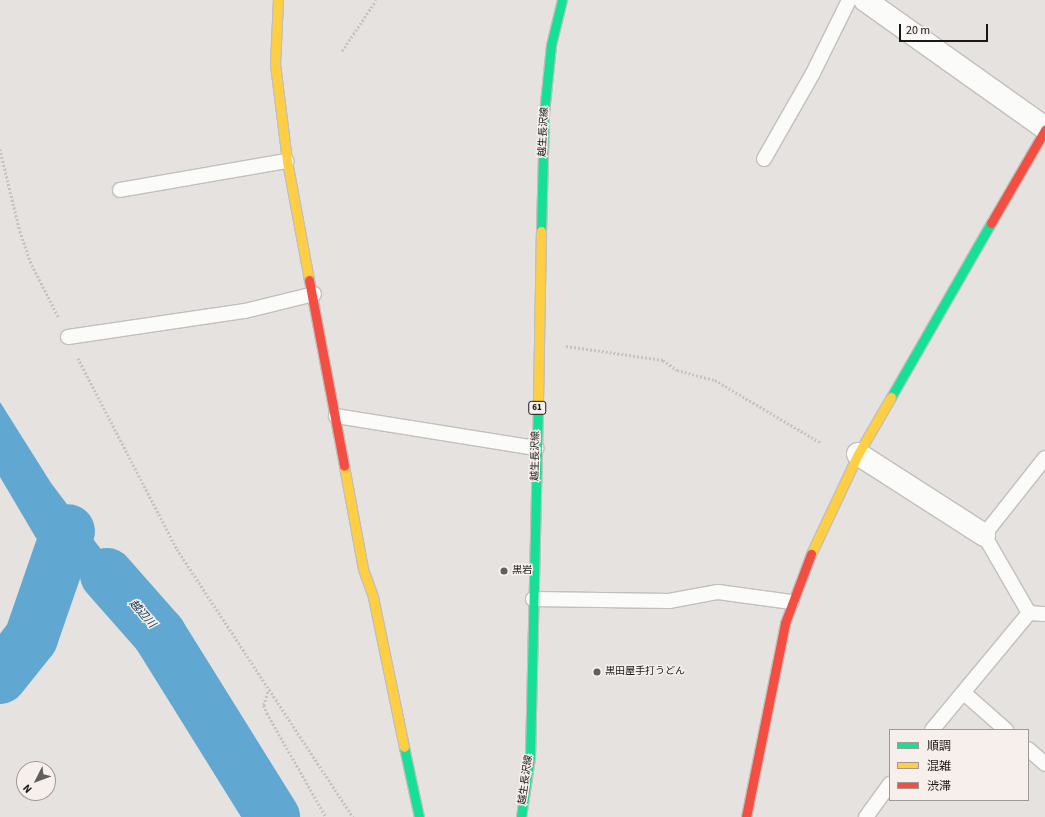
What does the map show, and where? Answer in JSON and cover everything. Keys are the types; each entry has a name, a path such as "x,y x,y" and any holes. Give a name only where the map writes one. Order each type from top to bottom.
{"street":[{"path":"278,0 275,64 287,161 314,294 363,569 373,597 419,817"},
{"name":"越生長沢線","path":"521,817 530,758 544,113 551,45 562,0"},
{"path":"746,817 791,602 821,529 858,454 1045,129 865,0"},
{"path":"858,454 984,535"}],"lane":[{"path":"764,159 813,72 848,0"},
{"path":"120,190 287,161"},
{"path":"68,337 245,311 314,294"},
{"path":"336,416 536,448"},
{"path":"1029,612 984,535 1045,458"},
{"path":"533,599 669,601 718,592 791,602"},
{"path":"1029,612 1045,614"},
{"path":"933,729 964,693 1029,612"},
{"path":"964,693 1005,729"},
{"path":"1029,750 1045,764"},
{"path":"866,817 889,785"}],"path":[{"path":"342,51 376,0"},
{"path":"0,149 32,265 177,549 268,692 353,817"},
{"path":"538,341 662,360 677,370 715,380 821,443"},
{"path":"268,692 264,705 267,713 326,817"}],"water":[{"path":"0,402 51,483 170,641 36,538 0,477"}],"waterway":[{"path":"0,677 31,638 68,531"},
{"name":"越辺川","path":"107,575 159,634 273,817"}],"traffic: fast":[{"path":"541,231 544,113 551,45 562,0"},
{"path":"891,397 991,223"},
{"path":"521,817 530,757 538,401"},
{"path":"404,747 419,817"}],"traffic: slow":[{"path":"278,0 275,64 287,161 309,280"},
{"path":"538,401 541,231"},
{"path":"811,554 858,454 891,397"},
{"path":"344,466 363,569 373,597 404,747"}],"traffic: jam":[{"path":"991,223 1045,130"},
{"path":"309,280 344,466"},
{"path":"746,817 785,623 811,554"}],"place":[{"name":"黒岩","path":"504,571"},
{"name":"黒田屋手打うどん","path":"597,672"}]}
